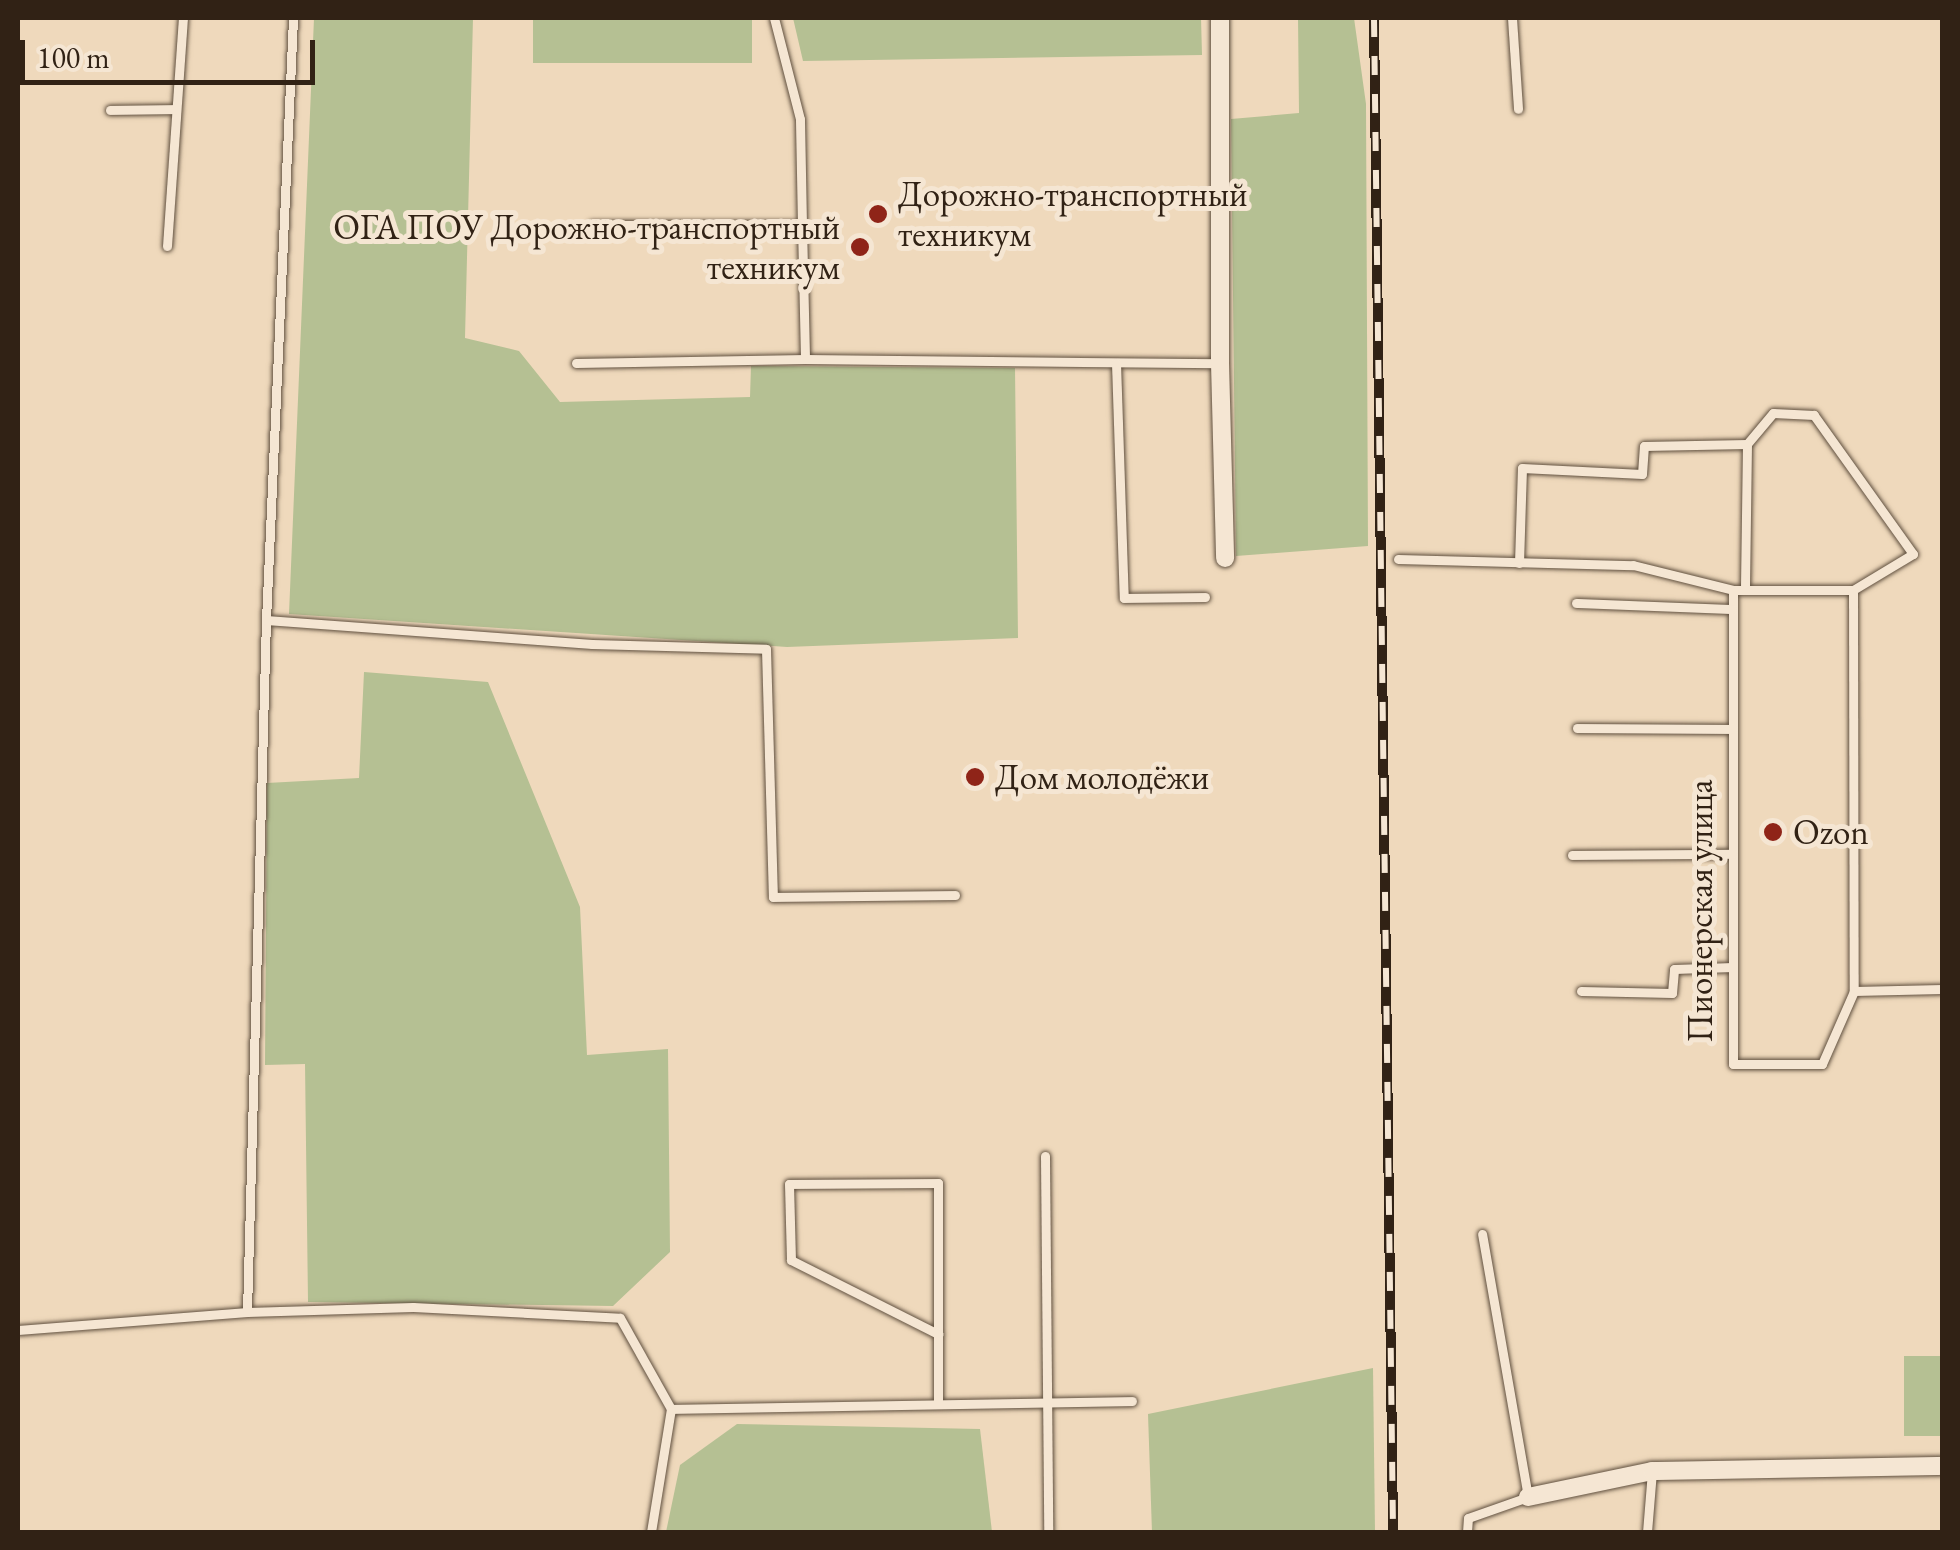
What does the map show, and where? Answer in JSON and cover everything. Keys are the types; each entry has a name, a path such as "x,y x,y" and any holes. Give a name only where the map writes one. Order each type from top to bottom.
{"street":[{"path":"1220,18 1220,363 1225,558"},
{"path":"1528,1497 1652,1471 1942,1466"}],"lane":[{"path":"167,246 182,18"},
{"path":"247,1312 266,620 294,18"},
{"path":"774,18 800,119 805,359"},
{"path":"1512,18 1518,109"},
{"path":"110,110 176,109"},
{"path":"592,225 802,225"},
{"path":"576,363 805,359 1220,363"},
{"path":"1116,363 1124,598 1205,597"},
{"path":"1398,559 1633,565 1732,590 1746,590 1853,590 1914,554 1814,416 1773,413 1747,444 1746,590"},
{"path":"1519,563 1522,468 1642,474 1644,446 1747,444"},
{"name":"Пионерская улица","path":"1732,590 1733,1064 1822,1064 1854,991"},
{"path":"1853,590 1854,991 1942,989"},
{"path":"1576,603 1732,609"},
{"path":"266,620 592,644 766,650 773,897 954,895"},
{"path":"1578,728 1733,730"},
{"path":"1572,855 1733,854"},
{"path":"1580,991 1672,993 1674,969 1733,967"},
{"path":"1045,1156 1048,1532"},
{"path":"938,1334 792,1260 789,1184 938,1183 938,1334 938,1403"},
{"path":"1467,1532 1468,1518 1528,1497 1482,1234"},
{"path":"18,1330 247,1312 413,1307 620,1318 671,1408 651,1532"},
{"path":"671,1408 1132,1401"},
{"path":"1647,1532 1652,1471"}],"green space":[{"path":"314,18 473,18 465,338 519,351 560,402 750,397 751,366 1015,368 1018,638 787,647 289,614"},
{"path":"533,18 752,18 752,63 533,63"},
{"path":"793,18 1201,18 1202,55 803,61"},
{"path":"1298,18 1354,18 1366,104 1368,546 1236,556 1231,119 1299,113"},
{"path":"364,672 488,682 580,907 587,1055 668,1049 670,1252 613,1306 308,1302 305,1064 265,1065 267,783 359,778"},
{"path":"1904,1356 1942,1356 1942,1436 1904,1436"},
{"path":"1373,1368 1375,1532 1152,1532 1148,1414"},
{"path":"737,1424 980,1429 992,1532 666,1532 680,1465"}],"railway":[{"path":"1374,18 1393,1532"}],"place":[{"name":"Дорожно-транспортный техникум","path":"878,214"},
{"name":"ОГА ПОУ Дорожно-транспортный техникум","path":"860,247"},
{"name":"Дом молодёжи","path":"975,777"},
{"name":"Ozon","path":"1773,832"}]}
